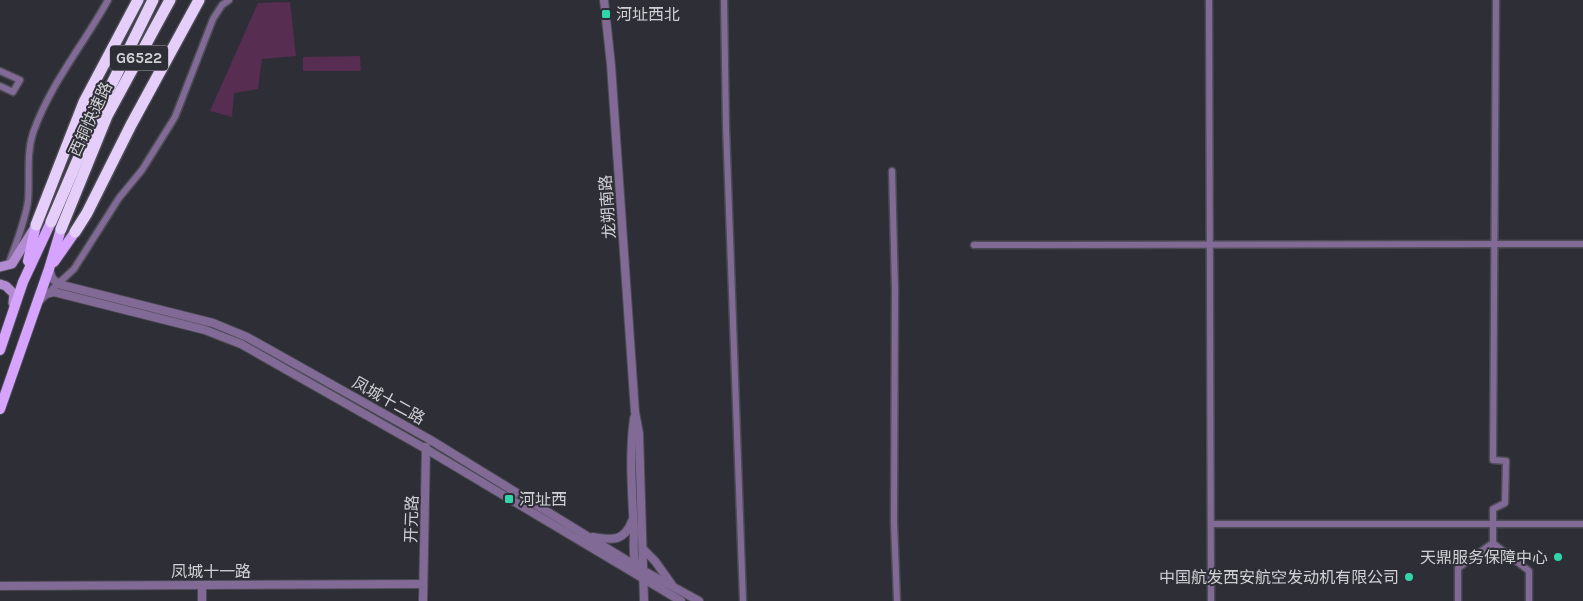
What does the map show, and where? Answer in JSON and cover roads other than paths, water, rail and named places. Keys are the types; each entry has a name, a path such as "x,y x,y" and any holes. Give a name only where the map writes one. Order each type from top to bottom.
{"highway":[{"path":"36,225 84,102 138,0"},
{"name":"西铜快速路","path":"51,222 99,110 153,0"},
{"name":"西铜快速路","path":"61,229 108,116 170,0"},
{"path":"75,232 87,213 131,125 199,0"}],"main road":[{"path":"0,350 23,282 51,222"},
{"path":"4,266 12,264 17,259 36,225"},
{"path":"23,282 36,225"},
{"path":"0,409 61,229"},
{"path":"49,269 75,232"},
{"path":"0,284 6,286 14,294 10,318"}],"street":[{"path":"4,266 22,226 28,201 28,153 33,133 43,109 72,56 108,0"},
{"path":"36,304 74,269 119,198 142,170 175,117 213,19 229,0"},
{"name":"龙朔南路","path":"604,0 611,65 638,433 644,601"},
{"path":"724,0 726,126 743,601"},
{"path":"1209,0 1211,601"},
{"path":"1493,543 1493,509 1505,503 1506,461 1493,460 1496,0"},
{"path":"0,71 20,80 13,92 0,86"},
{"path":"892,171 895,290 894,522 897,601"},
{"path":"974,245 1583,244"},
{"path":"49,269 52,278 58,284"},
{"name":"凤城十二路","path":"58,284 213,323 247,337 426,437 636,566 644,575 673,587 699,601"},
{"name":"凤城十二路","path":"46,294 54,292 117,307 205,330 241,344 644,575 681,601"},
{"name":"龙朔南路","path":"635,412 631,438 636,566"},
{"name":"开元路","path":"423,601 426,437"},
{"path":"588,536 611,540 619,538 628,532 633,516"},
{"path":"1212,524 1583,524"},
{"path":"1458,601 1458,568 1493,543"},
{"path":"1493,543 1529,571 1529,601"},
{"path":"643,549 655,561 673,587"},
{"name":"凤城十一路","path":"0,586 422,584"},
{"path":"202,585 202,601"}],"place":[{"name":"河址西北","path":"606,14"},
{"name":"河址西","path":"509,499"},
{"name":"天鼎服务保障中心","path":"1558,557"},
{"name":"中国航发西安航空发动机有限公司","path":"1409,577"}]}
